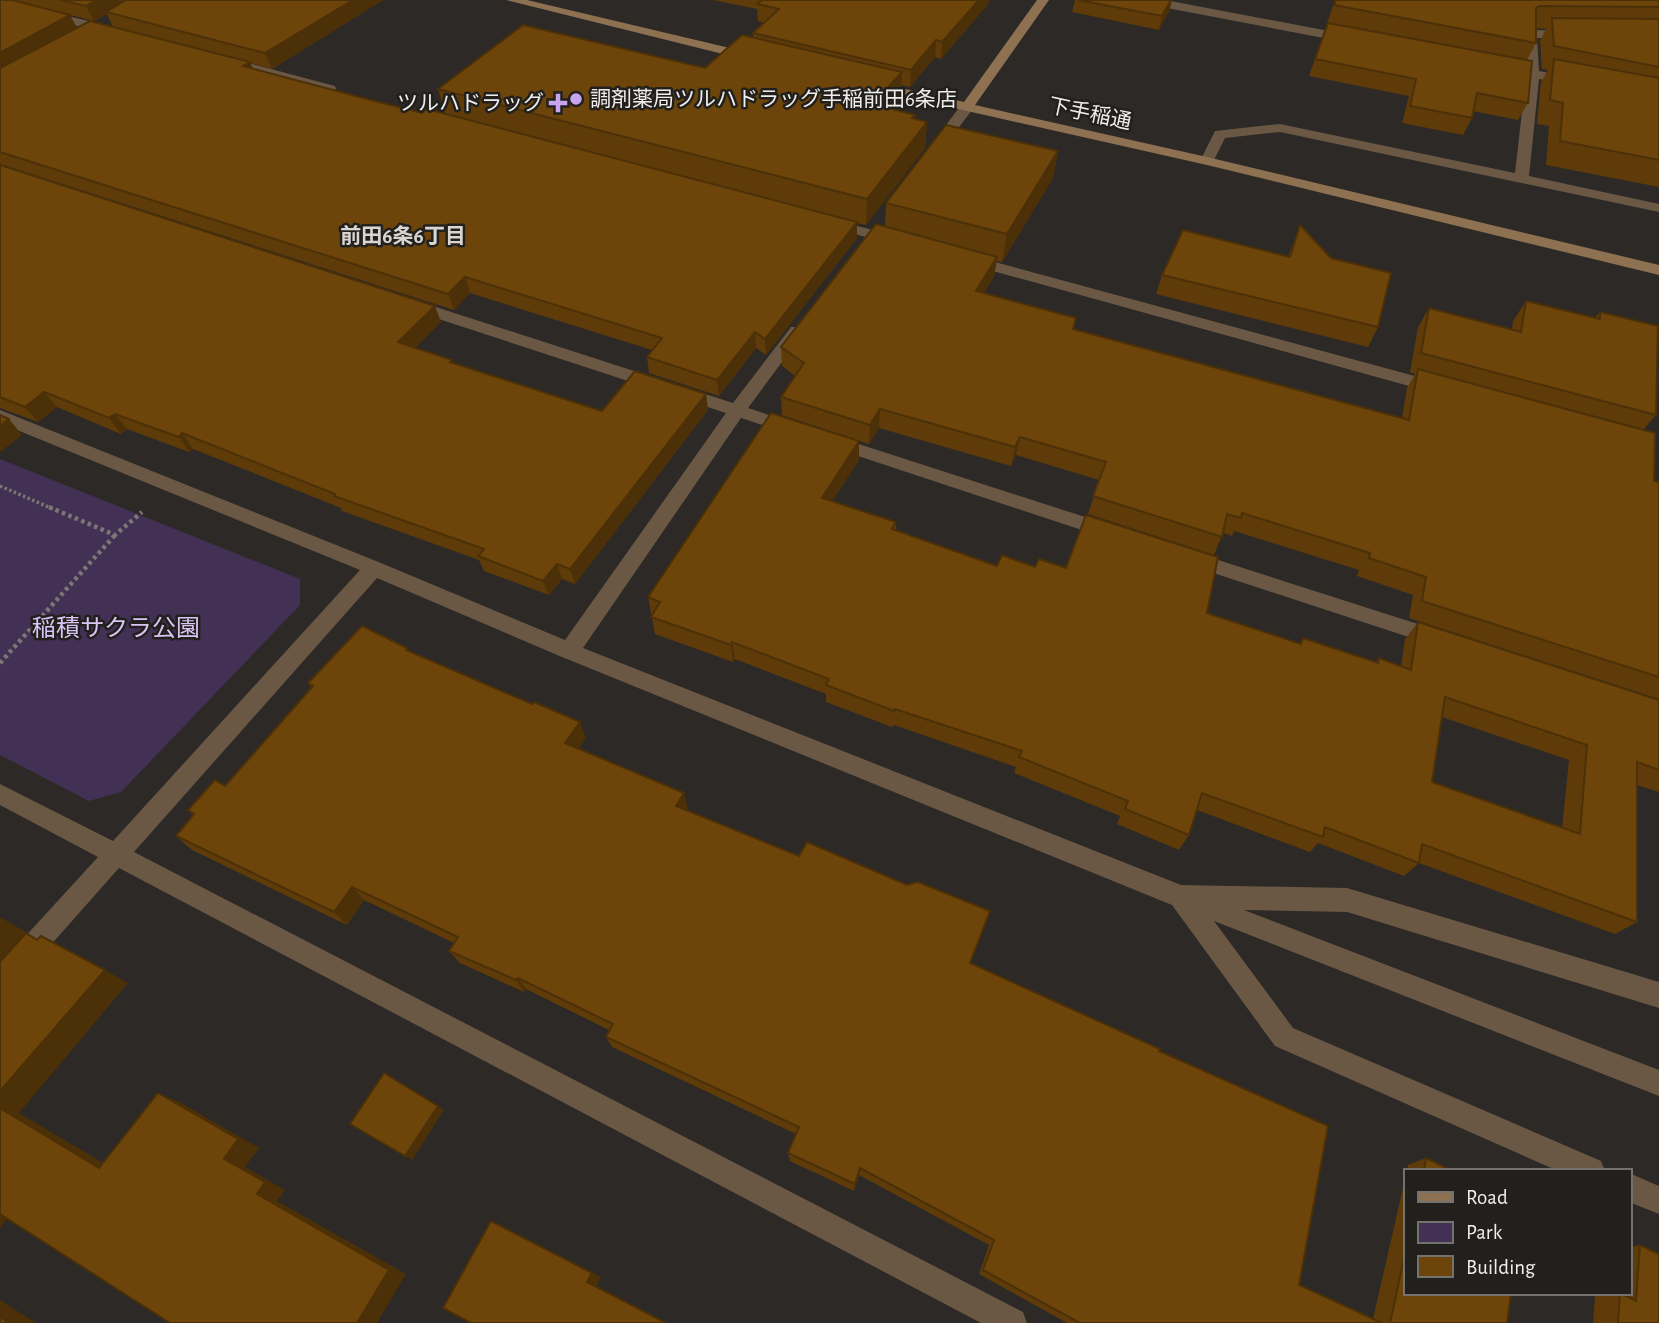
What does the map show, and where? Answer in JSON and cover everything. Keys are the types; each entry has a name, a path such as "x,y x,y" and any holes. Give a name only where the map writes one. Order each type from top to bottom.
{"main road":[{"path":"512,0 769,61"},
{"path":"967,107 1043,0"},
{"name":"下手稲通","path":"864,83 1207,160 1659,270"}],"street":[{"path":"1146,0 1359,41"},
{"path":"0,3 91,30 121,33"},
{"path":"91,30 117,16"},
{"path":"1522,179 1533,74 1531,34 1582,35"},
{"path":"214,58 347,94"},
{"path":"1493,66 1583,83"},
{"path":"921,168 967,107"},
{"path":"1207,160 1220,134 1280,128 1659,208"},
{"path":"812,218 911,245"},
{"path":"951,256 1459,393"},
{"path":"395,299 1132,539"},
{"path":"569,651 737,410 804,322"},
{"path":"0,416 374,568 569,651 1181,897 1659,1083"},
{"path":"1172,552 1461,646"},
{"path":"0,983 374,568"},
{"path":"0,794 1012,1323"},
{"path":"1181,897 1347,900 1659,995"},
{"path":"1181,897 1284,1037 1586,1169"},
{"path":"1631,1188 1659,1200"}],"path":[{"path":"0,486 115,535"},
{"path":"0,663 115,535 147,507"}],"green space":[{"name":"稲積サクラ公園","path":"0,459 300,579 300,605 121,792 89,801 0,755"}],"building":[{"path":"0,0 12,0 70,15 0,53"},
{"path":"60,0 97,0 86,6"},
{"path":"126,0 353,0 265,53 106,12"},
{"path":"762,0 979,0 942,42 936,40 911,70 753,33 779,9 757,4"},
{"path":"1078,0 1171,0 1162,16"},
{"path":"1336,0 1659,0 1659,7 1539,6 1536,8 1536,43 1334,5"},
{"path":"1552,18 1659,19 1659,67 1554,46"},
{"path":"90,21 250,62 243,66 367,99 422,113 427,109 857,222 765,339 755,332 717,380 647,357 662,338 465,277 448,294 0,152 0,68"},
{"path":"1328,23 1532,61 1528,103 1477,93 1472,118 1410,106 1416,79 1315,59"},
{"path":"523,25 705,68 742,35 902,72 873,104 915,115 912,118 927,122 867,199 438,89"},
{"path":"1554,59 1659,78 1659,160 1560,141 1563,103 1550,100"},
{"path":"946,125 1058,151 1007,234 886,203"},
{"path":"0,165 435,306 398,342 452,360 450,362 602,411 635,371 706,394 570,569 557,564 543,581 478,556 484,549 334,496 335,494 182,433 179,437 115,414 109,418 44,392 25,407 0,397"},
{"path":"876,224 997,257 976,291 1076,318 1073,329 1409,420 1418,369 1655,433 1654,481 1659,482 1659,677 1422,601 1426,577 1369,558 1370,553 1242,513 1241,518 1227,514 1222,537 1093,496 1106,462 1020,437 1015,447 880,409 870,425 781,397 804,363 781,347"},
{"path":"1300,225 1331,258 1391,273 1378,327 1162,275 1183,230 1290,257"},
{"path":"1526,301 1600,319 1600,312 1658,326 1656,415 1421,353 1429,308 1521,332"},
{"path":"771,413 859,441 822,498 896,522 892,529 997,566 1002,555 1035,567 1039,559 1066,568 1086,515 1218,557 1207,613 1301,644 1303,638 1378,663 1379,658 1411,670 1418,622 1659,700 1659,770 1637,762 1637,922 1422,844 1419,863 1325,827 1323,837 1202,793 1189,835 1125,809 1128,801 1019,757 1022,751 895,709 894,711 826,685 829,679 732,642 731,645 651,617 660,602 648,597","holes":["1445,697 1587,745 1580,834 1432,782"]},
{"path":"0,415 9,419 0,426"},
{"path":"362,626 407,648 406,650 580,722 565,743 684,793 676,806 799,856 807,842 907,885 918,882 990,911 970,963 1328,1126 1299,1285 1382,1323 1080,1323 983,1270 994,1240 860,1168 855,1184 788,1153 799,1127 606,1037 613,1024 518,978 516,980 449,951 458,937 352,887 334,912 176,836 194,814 188,810 215,780 225,786 313,686 308,683"},
{"path":"26,933 37,940 41,936 105,970 0,1091 0,962"},
{"path":"384,1073 438,1106 405,1156 350,1124"},
{"path":"158,1093 238,1139 224,1159 265,1182 257,1194 389,1270 357,1323 170,1323 0,1214 0,1108 99,1168"},
{"path":"1426,1158 1448,1169 1424,1169"},
{"path":"491,1221 592,1273 587,1282 666,1323 471,1323 443,1308"},
{"path":"1640,1245 1659,1254 1659,1323 1618,1323 1620,1295 1636,1301"},
{"path":"1404,1259 1404,1295 1511,1295 1507,1323 1390,1323"}],"place":[{"name":"調剤薬局ツルハドラッグ手稲前田6条店","path":"576,99"},
{"name":"ツルハドラッグ","path":"558,103"}],"district":[{"name":"前田6条6丁目","path":"403,236"}]}
